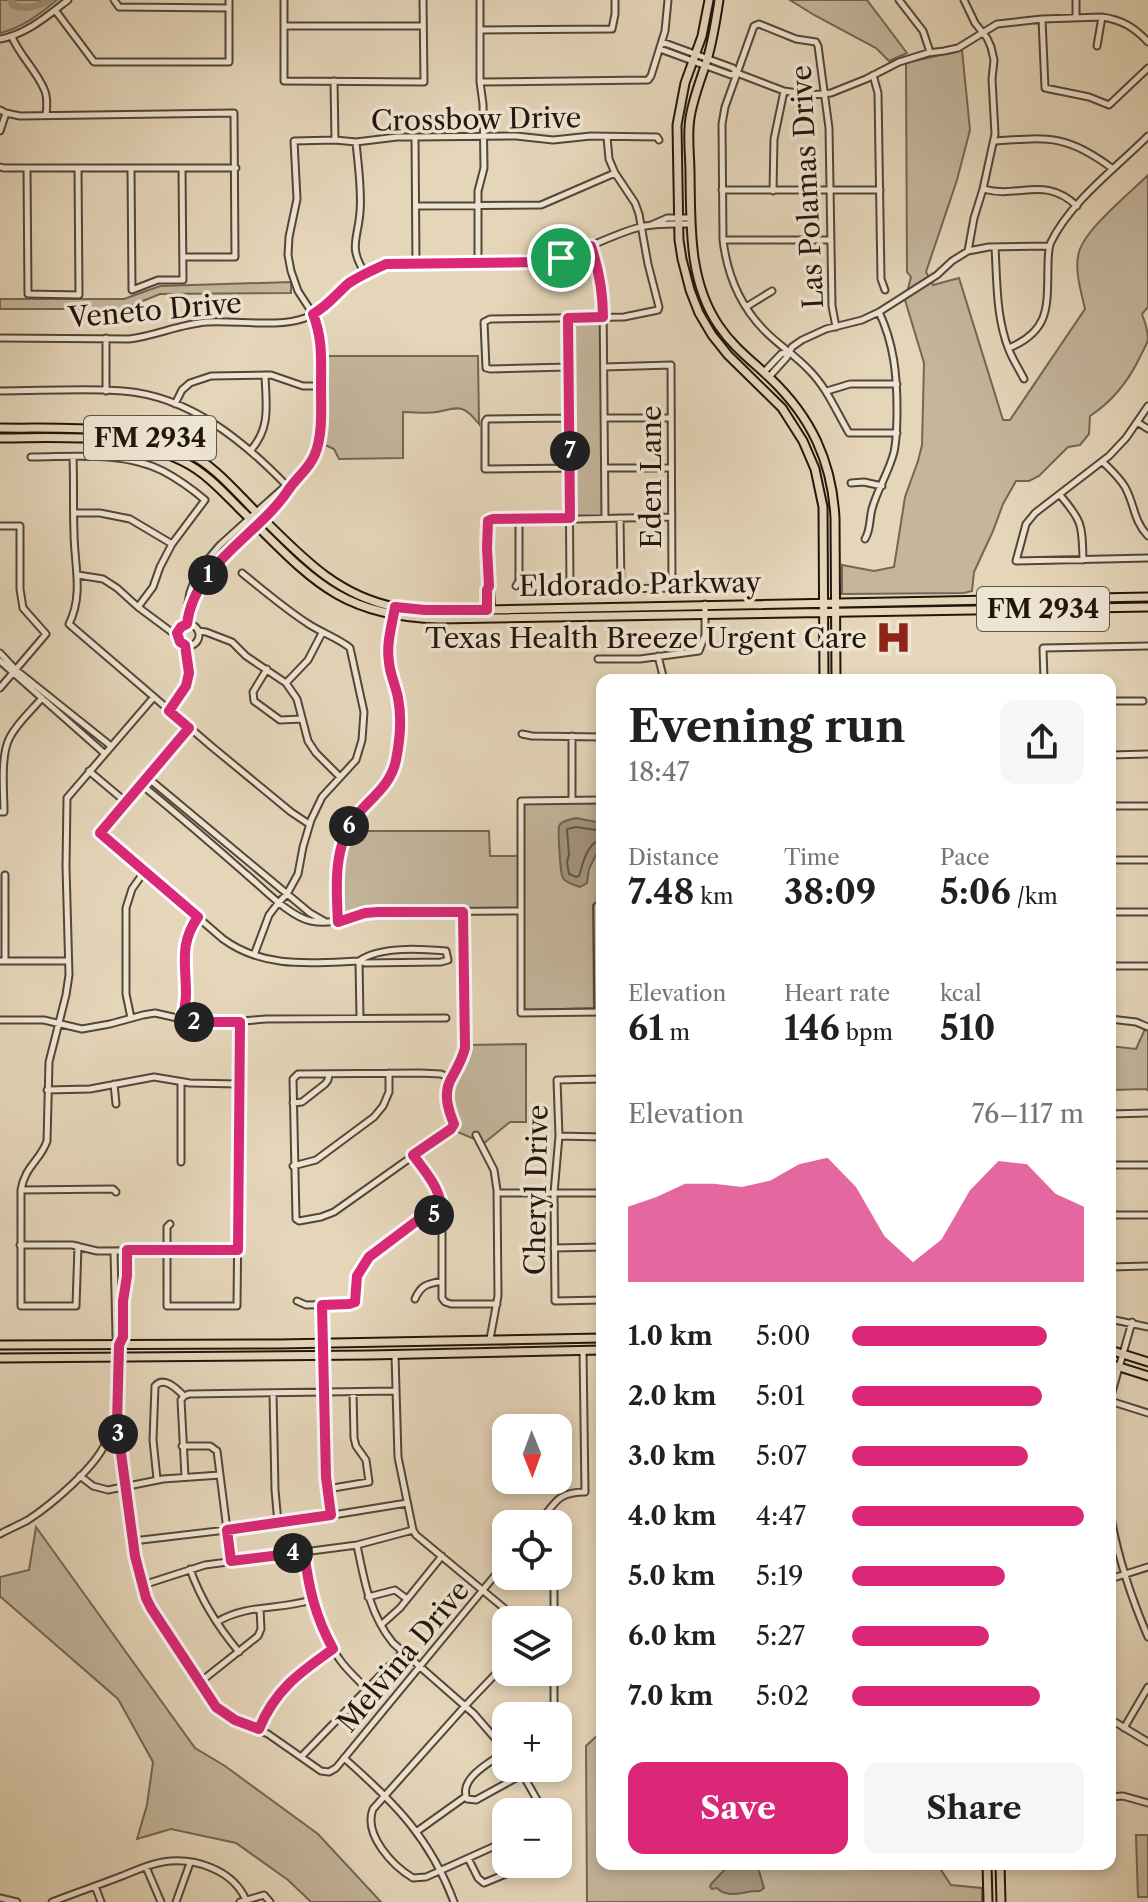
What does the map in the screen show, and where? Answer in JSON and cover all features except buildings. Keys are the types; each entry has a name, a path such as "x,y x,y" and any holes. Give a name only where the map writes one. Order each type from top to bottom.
{"main road":[{"path":"709,0 702,36 685,83 677,125 678,221 682,259 699,313 712,335 791,420 815,469 823,507 824,674"},
{"path":"719,0 707,62 690,119 691,243 697,275 714,317 734,345 796,405 821,450 833,492 835,518 836,674"},
{"path":"759,384 766,375"},
{"name":"Eldorado Parkway","path":"0,428 117,430 155,440 198,459 224,480 257,519"},
{"name":"Eldorado Parkway","path":"0,438 97,438 152,449 193,467 332,581 394,611 447,619 490,614 706,609 825,602 1148,597"},
{"path":"810,455 821,450"},
{"path":"823,517 835,518"},
{"path":"938,600 938,611"},
{"name":"Eldorado Parkway","path":"706,609 836,613 1148,607"},
{"path":"447,610 447,619"},
{"name":"Eldorado Parkway","path":"394,611 447,610 490,614"},
{"path":"0,1345 596,1338"},
{"path":"490,1339 490,1352"},
{"path":"395,1341 395,1355"},
{"path":"119,1345 119,1358"},
{"path":"0,1358 596,1350"},
{"path":"1116,1352 1148,1362"},
{"path":"1116,1366 1148,1376"},
{"path":"987,1870 988,1902"},
{"path":"1000,1870 1001,1902"}],"street":[{"path":"0,39 30,29 68,0"},
{"path":"114,0 119,7 229,8"},
{"path":"55,10 94,62 229,62 229,0"},
{"path":"284,0 284,81 424,82 423,0"},
{"path":"478,263 478,191 484,168 480,0"},
{"path":"480,30 612,29 615,0"},
{"path":"480,82 648,80 661,46 668,0"},
{"path":"899,0 923,31 930,52"},
{"path":"964,0 991,47 994,60 995,141 968,251"},
{"path":"1076,0 1076,18"},
{"path":"661,46 707,62 731,75 737,73 784,91 810,95 843,89 899,62 930,52 958,48 997,24 1008,22 1102,17 1125,22 1148,42"},
{"path":"1097,46 1102,17"},
{"path":"1042,19 1045,88 1089,97 1109,105 1148,68"},
{"name":"Las Polamas Drive","path":"737,73 754,26 759,24 796,39 816,42 818,46 829,128 832,306 836,327"},
{"path":"284,26 423,26"},
{"path":"12,37 44,89 46,115"},
{"path":"737,73 722,124 723,240 728,269 746,307 763,328 810,370 827,391 849,433 897,433"},
{"path":"873,75 878,93 881,279 885,290"},
{"path":"334,81 335,140"},
{"path":"773,191 774,139 784,91"},
{"path":"0,131 3,112 20,116 234,113 235,257 183,257"},
{"name":"Crossbow Drive","path":"313,314 298,291 288,255 297,199 294,141 356,142 397,137 483,136 553,140 657,137 659,140"},
{"path":"1009,348 1035,332 1045,318 1049,246 1060,226 1148,136"},
{"path":"415,137 416,264"},
{"path":"569,367 486,368 484,324 485,320 490,319 629,316 658,310 635,203 615,173 607,152 607,137"},
{"path":"995,141 1030,138 1056,140 1083,148 1113,169"},
{"path":"356,142 360,214 355,248 358,263 365,273"},
{"path":"0,167 236,168"},
{"path":"27,168 28,294 79,295 78,168"},
{"path":"131,168 132,290 158,280 183,280 182,168"},
{"path":"416,206 541,205 615,173"},
{"path":"983,189 1004,192 1048,189 1060,193 1077,206"},
{"path":"722,190 880,190"},
{"path":"78,575 103,579 162,624 182,628 194,626 198,632 197,640 187,645 180,642 182,628 190,592 198,571 223,543 287,494 314,457 319,437 321,386 320,332 313,314 365,273 386,264 544,262 663,219 691,221"},
{"path":"723,240 830,240"},
{"path":"591,246 602,288 605,518"},
{"path":"766,375 802,340 879,312 968,251 1049,246"},
{"path":"995,247 999,303 1009,348 1024,379"},
{"path":"746,307 772,291"},
{"path":"865,539 870,531 872,508 892,461 897,433 894,359 879,312"},
{"name":"Veneto Drive","path":"0,338 144,337 207,322 293,321 313,314"},
{"path":"568,318 570,589 697,588"},
{"path":"106,338 106,391"},
{"name":"Eden Lane","path":"604,367 671,365 672,588"},
{"path":"175,404 182,390 190,383 211,376 265,375 303,386 321,386"},
{"path":"251,450 265,427 265,375"},
{"path":"827,391 850,384 897,384"},
{"path":"0,391 122,391 175,404 216,425 251,450 289,488"},
{"path":"1148,406 1126,438 1103,462 1035,513 1026,524 1016,561 1148,558"},
{"path":"569,418 485,420 485,469 570,468"},
{"path":"604,418 671,418"},
{"path":"1137,422 1148,429"},
{"path":"31,457 114,457 138,462 162,470 205,500 172,544 153,587 138,607"},
{"path":"73,457 78,575 76,611 69,624 153,698 309,824"},
{"path":"1103,462 1127,490 1138,524 1148,536"},
{"path":"605,468 671,468"},
{"path":"851,483 882,486"},
{"path":"1060,495 1077,516 1082,528 1083,560"},
{"path":"74,513 100,513 130,519 172,544"},
{"path":"490,614 492,590 489,586 488,521 672,517"},
{"path":"620,518 621,588"},
{"path":"182,628 203,579 257,519"},
{"path":"516,586 519,581 519,519"},
{"path":"0,526 20,526 23,608 46,634 0,688"},
{"path":"223,543 231,551"},
{"path":"210,557 218,564"},
{"path":"242,573 322,633 347,644 364,712 362,740 356,760 322,797 309,824 298,874 287,894 269,915 254,955"},
{"path":"598,659 612,662 699,651 705,635 706,609"},
{"path":"338,922 338,866 343,839 356,816 383,788 395,763 400,717 388,648 394,611"},
{"path":"198,632 232,642 246,656 286,683 297,699 308,741 340,777"},
{"path":"286,683 308,660 322,633"},
{"path":"169,711 186,686 189,673 187,645"},
{"path":"1044,674 1043,648 1148,646"},
{"path":"0,653 41,699 104,753"},
{"path":"658,656 662,674"},
{"path":"0,661 15,671 19,670 111,746"},
{"path":"267,669 253,692 254,701 280,720 303,719"},
{"path":"2,812 6,745 12,733 46,692"},
{"path":"78,1246 76,1306 21,1306 22,1179 47,1141 49,1062 68,988 67,798 153,698"},
{"path":"1116,701 1143,701"},
{"path":"189,728 100,833 228,942 254,955 290,963 441,962 448,960 448,955 446,951 408,950 380,952 359,961"},
{"path":"522,734 596,737"},
{"path":"572,736 572,800"},
{"path":"1116,755 1148,754"},
{"path":"89,771 127,803"},
{"path":"148,778 325,922"},
{"path":"142,785 279,902 307,920 338,922 378,912 521,911"},
{"path":"596,800 521,801 521,1013 596,1012"},
{"path":"1116,806 1148,806"},
{"path":"1116,860 1148,860"},
{"path":"251,878 258,870"},
{"path":"131,1018 126,994 126,904 144,872"},
{"path":"5,875 2,961 68,961"},
{"path":"293,912 301,905"},
{"path":"451,1079 441,1074 389,1073 294,1076 296,1219 321,1217 334,1212 454,1124 447,1096 451,1079 463,1058 463,912"},
{"path":"1116,912 1148,912"},
{"path":"182,1020 186,995 186,942 188,932 198,917"},
{"path":"408,950 408,962"},
{"path":"359,961 360,1018"},
{"path":"1116,966 1148,966"},
{"path":"0,1020 37,1020 90,1029 155,1013 195,1022 446,1018"},
{"path":"1116,1019 1147,1024"},
{"path":"170,1224 167,1227 167,1306 237,1306 240,1022"},
{"path":"293,1166 316,1160 374,1117 389,1092 389,1073"},
{"path":"293,1103 302,1102 325,1084 329,1074"},
{"path":"47,1090 90,1089 154,1077 181,1082 238,1084"},
{"name":"Cheryl Drive","path":"596,1079 557,1080 559,1136 554,1193 555,1301 596,1300"},
{"path":"181,1082 181,1162"},
{"path":"114,1084 116,1104"},
{"path":"1116,1114 1148,1113"},
{"path":"476,1135 494,1170 497,1193 497,1304 490,1339"},
{"path":"559,1136 596,1137"},
{"path":"413,1155 437,1190 442,1205 442,1298 451,1304 497,1304"},
{"path":"1116,1165 1148,1165"},
{"path":"21,1190 113,1189 116,1192"},
{"path":"497,1193 596,1193"},
{"path":"297,1301 306,1305 355,1302 357,1276 369,1257 418,1220 442,1214"},
{"path":"1116,1215 1148,1215"},
{"path":"20,1245 78,1246 114,1251 238,1250"},
{"path":"554,1248 596,1247"},
{"path":"119,1345 123,1337 127,1250"},
{"path":"114,1251 116,1337 119,1345"},
{"path":"1116,1267 1148,1266"},
{"path":"114,1280 126,1280"},
{"path":"415,1299 419,1290 442,1281"},
{"path":"322,1305 327,1489 331,1515"},
{"path":"1116,1320 1148,1327"},
{"path":"1116,1380 1132,1322"},
{"path":"550,1510 563,1495 585,1492 583,1350"},
{"path":"395,1355 398,1457 413,1530 502,1606"},
{"path":"119,1358 118,1442 143,1585 151,1608 216,1707 235,1720 259,1729 301,1757 403,1652"},
{"path":"157,1479 153,1440 155,1386 163,1381 184,1396"},
{"path":"185,1477 181,1400 184,1396 396,1391"},
{"path":"327,1489 369,1482 366,1460 354,1438 353,1392"},
{"path":"273,1393 278,1524"},
{"path":"1116,1402 1148,1413"},
{"path":"0,1534 27,1521 80,1476 100,1454 116,1411"},
{"path":"107,1440 118,1442"},
{"path":"182,1446 215,1448 231,1561"},
{"path":"80,1476 93,1486 104,1489 157,1479 220,1475"},
{"path":"133,1541 278,1524 407,1503"},
{"path":"143,1585 190,1569 357,1545 413,1530"},
{"path":"357,1545 368,1597 393,1643 492,1734"},
{"path":"1116,1545 1123,1575 1148,1637"},
{"path":"304,1552 311,1600 320,1623 345,1667 366,1688"},
{"path":"381,1625 396,1613 442,1556"},
{"path":"1116,1577 1148,1567"},
{"path":"190,1569 199,1592 239,1652"},
{"name":"Melvina Drive","path":"301,1757 321,1771 329,1772 336,1768 492,1579"},
{"path":"368,1597 395,1590 407,1599"},
{"path":"217,1622 237,1612 311,1600"},
{"path":"199,1683 260,1633 260,1609"},
{"path":"259,1729 268,1709 282,1690 333,1649"},
{"path":"492,1678 373,1809 371,1819 387,1858 413,1878 426,1877 492,1847"},
{"path":"1124,1728 1148,1687"},
{"path":"1116,1723 1148,1742"},
{"path":"344,1758 386,1795 416,1832 433,1855 454,1902"},
{"path":"465,1797 467,1782 492,1762"},
{"path":"465,1797 476,1800 504,1782"},
{"path":"416,1832 465,1797"},
{"path":"1116,1797 1148,1803"},
{"path":"468,1858 479,1881 484,1883 496,1878"},
{"path":"52,1902 170,1861 219,1871 241,1889 243,1901 264,1895 270,1902"},
{"path":"176,1902 190,1863"},
{"path":"146,1867 161,1902"},
{"path":"95,1886 101,1902"},
{"path":"0,1898 17,1902"}],"shaded area":[{"path":"0,0 57,0 23,24 0,33"},
{"path":"790,0 867,0 907,53 889,61 876,48"},
{"path":"962,50 970,130 926,272 933,285 959,278 1003,420 1010,420 1085,309 1077,266 1083,243 1099,222 1148,175 1148,307 1142,314 1148,339 1125,383 1090,416 1089,434 1080,445 1068,447 1039,476 1029,481 1016,481 974,572 972,591 842,594 842,565 874,571 894,567 905,497 922,445 924,363 905,300 911,277 907,272 906,63"},
{"path":"291,282 291,293 160,294 123,309 0,309 0,299 124,299 160,286"},
{"path":"601,319 604,516 573,516 571,320"},
{"path":"325,356 478,356 479,424 461,409 403,412 403,458 339,459 334,449 325,445"},
{"path":"596,803 594,1008 527,1010 524,1007 523,804"},
{"path":"350,831 489,831 490,856 518,856 519,908 377,909 344,916 342,861"},
{"path":"1145,1029 1148,1030 1148,1091 1116,1090 1116,1047 1136,1049"},
{"path":"526,1044 526,1122 510,1122 484,1143 455,1131 449,1093 468,1045"},
{"path":"36,1527 195,1748 225,1766 318,1834 381,1902 311,1902 288,1880 236,1843 171,1829 137,1839 147,1805 153,1762 118,1699 0,1597 0,1577 29,1570"},
{"path":"596,1737 596,1870 941,1870 951,1885 982,1888 982,1902 587,1902 586,1746"},
{"path":"1136,1835 1148,1835 1148,1897 1138,1897"}],"water":[{"path":"576,818 596,822 596,855 587,883 580,887 563,878 559,826"},
{"path":"724,1870 759,1870 764,1888 732,1894 712,1889 711,1884"}],"waterway":[{"path":"11,0 13,5 23,7 51,0"}],"place":[{"name":"Texas Health Breeze Urgent Care","path":"893,638"}],"route":[{"path":"591,246 598,266 603,299 603,317 568,318 570,518 488,521 487,610 395,607 388,648 400,717 395,763 383,788 348,827 340,849 338,922 365,913 463,912 465,1048 450,1081 447,1096 454,1124 413,1155 437,1190 442,1214 418,1220 364,1262 357,1276 355,1302 322,1305 326,1477 331,1515 227,1530 231,1561 304,1552 311,1600 333,1649 282,1690 268,1709 259,1729 235,1720 216,1707 146,1598 135,1556 116,1411 127,1250 238,1250 240,1022 182,1020 186,1002 186,942 188,932 198,917 100,833 189,728 169,711 181,696 189,673 185,645 178,639 177,633 187,624 190,607 203,579 287,494 314,457 320,425 321,348 320,332 313,314 332,301 347,285 386,264 544,262 561,258 591,246"}]}
